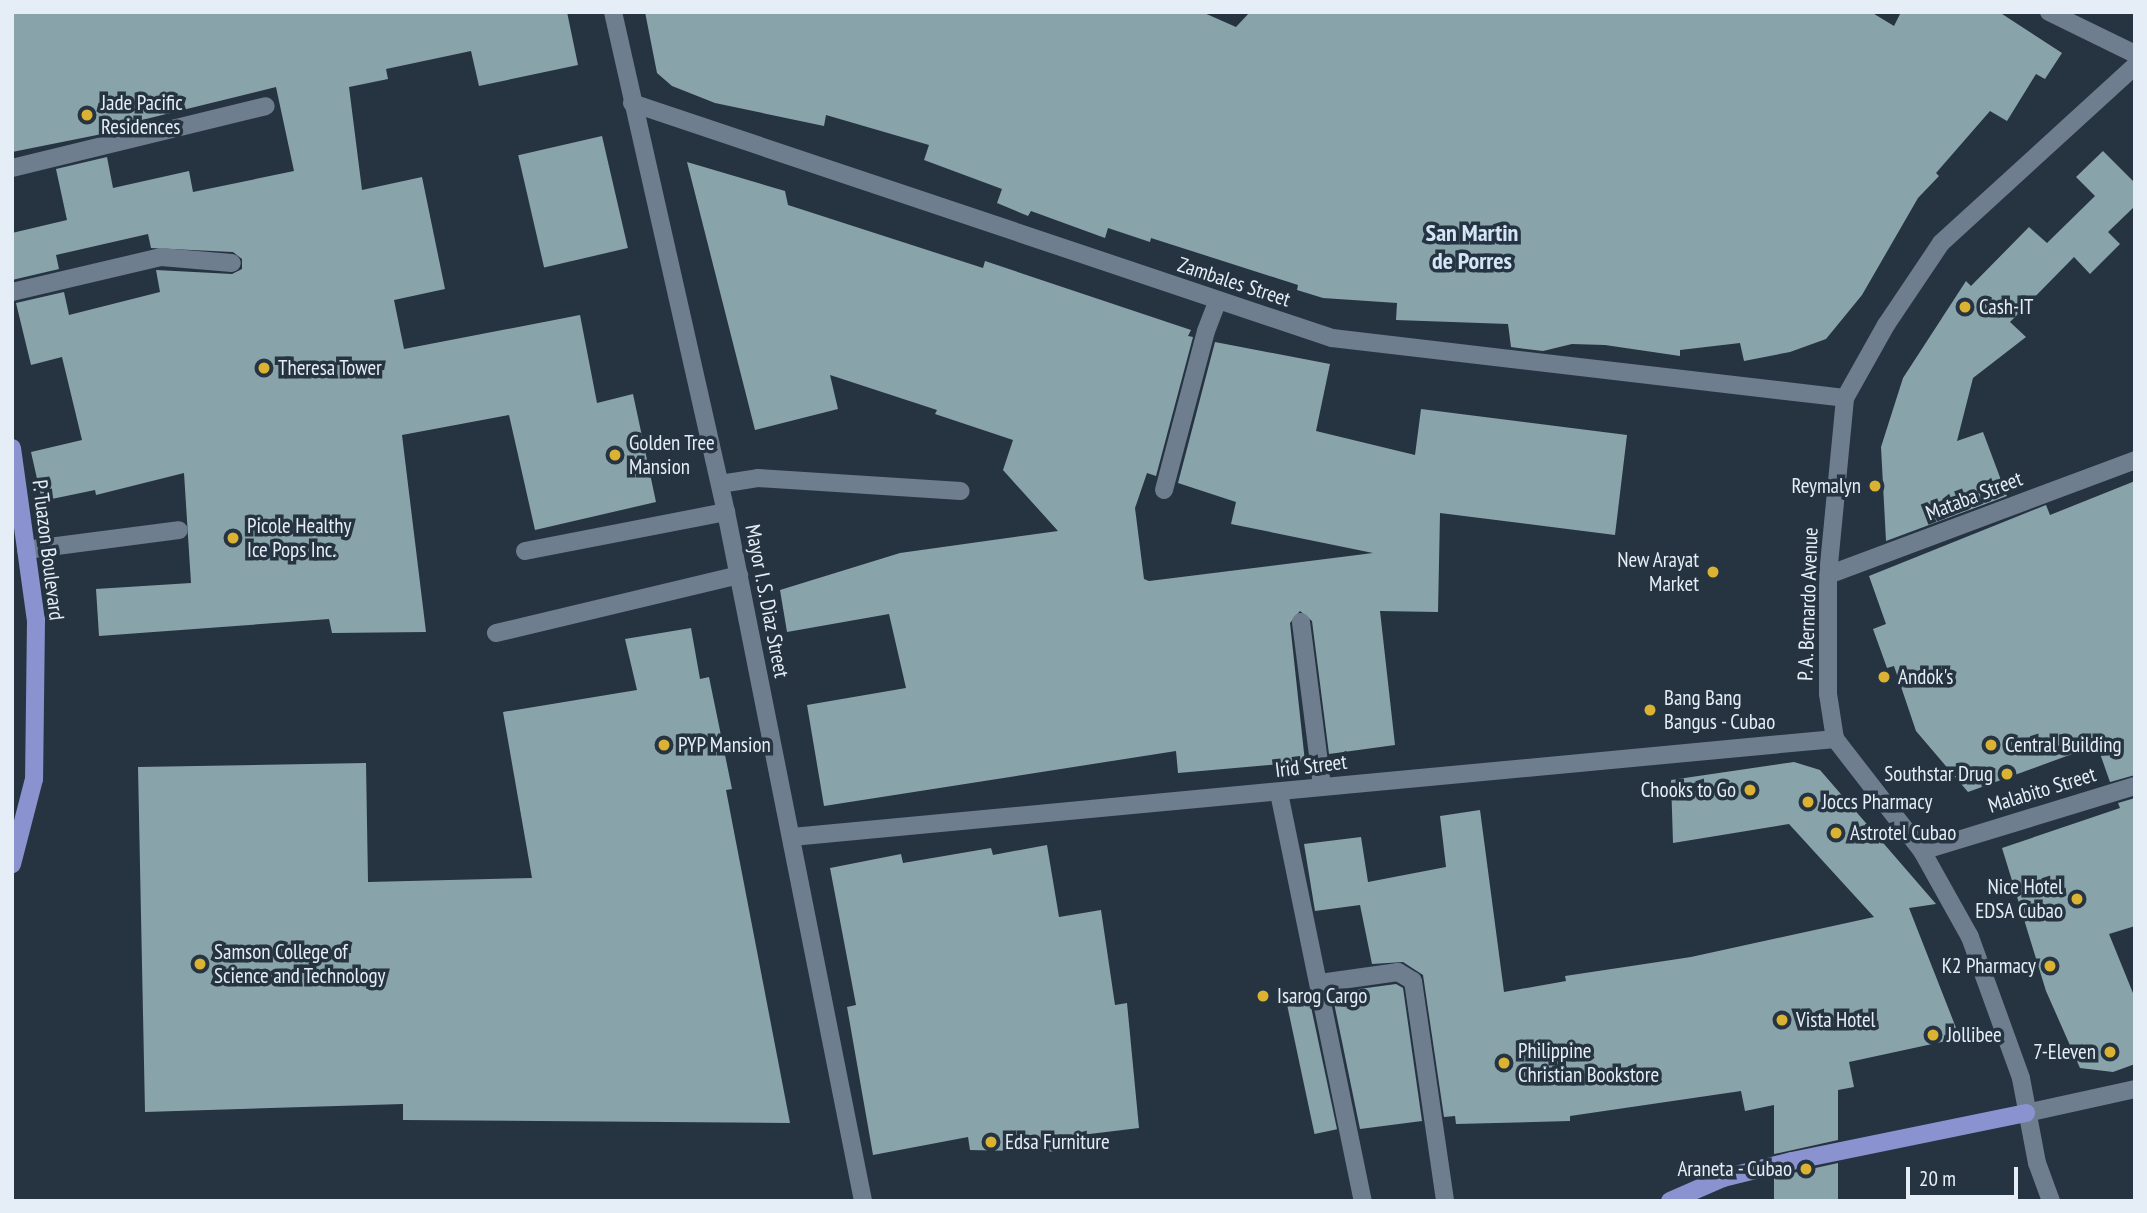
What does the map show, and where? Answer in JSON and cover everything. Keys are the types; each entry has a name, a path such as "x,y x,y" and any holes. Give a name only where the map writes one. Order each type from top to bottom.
{"main road":[{"name":"P. Tuazon Boulevard","path":"12,448 36,620 34,779 17,825 12,864"},
{"path":"1670,1201 1723,1178 2026,1113"}],"street":[{"name":"Mayor I. S. Diaz Street","path":"613,12 726,512 863,1201"},
{"path":"2049,12 2135,54"},
{"name":"P. A. Bernardo Avenue","path":"1835,739 1826,655 1828,575 1845,398 1886,325 1941,243 2135,66"},
{"name":"Zambales Street","path":"632,103 1332,338 1845,398"},
{"path":"12,167 266,106"},
{"path":"12,292 161,257 232,264"},
{"path":"1164,490 1206,331 1218,300"},
{"name":"Mataba Street","path":"1828,575 2135,460"},
{"path":"720,484 758,478 961,491"},
{"path":"525,551 726,512"},
{"path":"26,550 179,530"},
{"path":"496,633 739,575"},
{"path":"1301,622 1322,787"},
{"path":"1835,739 1922,851 1970,937 2021,1078 2026,1113 2051,1201"},
{"name":"Irid Street","path":"792,838 1835,739"},
{"name":"Malabito Street","path":"1922,851 2135,786"},
{"path":"1279,793 1363,1201"},
{"path":"1320,984 1398,972 1413,981 1445,1201"},
{"path":"2026,1113 2135,1089"}],"building":[{"path":"12,12 567,12 578,65 479,86 471,51 386,69 388,79 349,87 362,190 422,177 445,289 394,300 404,349 580,315 597,403 633,394 656,502 535,530 509,415 402,435 426,632 332,633 329,619 99,636 96,589 191,583 184,473 96,495 95,490 42,501 31,452 82,440 62,357 31,365 16,303 64,292 69,315 160,292 156,270 232,274 242,269 242,259 233,252 151,248 148,234 56,255 59,269 12,280 12,233 67,220 56,169 107,157 113,188 189,171 193,192 294,171 276,87 101,130 102,134 12,152"},
{"path":"645,12 1202,12 1236,27 1250,12 1871,12 1894,26 1901,12 1999,12 2062,53 2045,79 2036,74 2007,121 1990,111 1936,173 1939,176 1918,198 1862,295 1826,339 1790,352 1744,361 1740,343 1680,350 1680,356 1605,345 1572,344 1543,351 1511,347 1508,324 1396,320 1397,303 1323,298 1297,290 1298,285 1151,238 1150,242 1108,228 1105,238 1031,211 1028,216 997,203 1002,189 924,160 929,145 826,115 824,126 715,103 672,86 657,73"},
{"path":"602,136 628,248 544,267 518,155"},
{"path":"2103,151 2135,183 2135,206 2108,232 2120,244 2090,274 2074,257 2010,322 2026,337 1973,378 1957,441 1983,432 2007,496 1886,541 1881,447 1903,378 1966,281 1971,286 2029,227 2047,243 2095,196 2076,177"},
{"path":"687,162 785,191 788,205 983,268 985,261 1191,330 1188,336 1193,337 1156,476 1147,473 1135,508 1144,579 1149,581 1373,553 1231,524 1236,502 1178,483 1215,342 1330,364 1316,431 1415,455 1421,409 1627,435 1615,535 1440,513 1438,612 1380,611 1395,745 1329,754 1312,621 1300,611 1290,623 1305,762 1178,773 1176,751 824,806 807,705 906,688 889,614 787,632 780,590 900,553 1058,531 1003,470 1013,440 935,414 937,410 830,375 838,409 755,430"},
{"path":"2135,481 2135,775 2110,782 2097,745 1968,792 1916,731 1894,666 1887,668 1873,629 1886,624 1869,576 2046,505 2050,515"},
{"path":"691,628 700,679 709,677 732,789 726,790 790,1123 403,1120 403,1104 145,1112 138,767 366,763 368,882 532,878 503,712 637,690 625,639"},
{"path":"1794,762 1820,770 1936,904 1909,908 1960,1038 1849,1062 1854,1087 1838,1090 1838,1140 1774,1154 1774,1105 1745,1111 1741,1091 1570,1116 1570,1121 1456,1124 1455,1116 1444,1117 1423,975 1403,962 1372,964 1360,905 1315,911 1304,844 1361,837 1368,882 1446,867 1440,816 1480,810 1504,992 1566,981 1565,976 1691,957 1874,917 1789,824 1673,843 1671,780"},
{"path":"2135,798 2135,926 2109,934 2135,998 2135,1064 2113,1072 2080,1068 2046,991 2002,848 2120,808 2118,803"},
{"path":"1047,845 1059,917 1101,910 1115,1005 1127,1003 1139,1128 1073,1136 1075,1152 970,1150 968,1137 873,1155 847,1007 856,1005 830,868 901,854 903,863 991,848 993,855"},
{"path":"1396,984 1403,988 1422,1121 1360,1129 1333,998 1337,992"},
{"path":"1310,1002 1337,1129 1315,1134 1288,1007"},
{"path":"1838,1163 1838,1201 1774,1201 1774,1177"}],"place":[{"name":"Jade Pacific Residences","path":"87,115"},
{"name":"Cash-IT","path":"1965,307"},
{"name":"Theresa Tower","path":"264,368"},
{"name":"Golden Tree Mansion","path":"615,455"},
{"name":"Reymalyn","path":"1875,486"},
{"name":"Picole Healthy Ice Pops Inc.","path":"233,538"},
{"name":"New Arayat Market","path":"1713,572"},
{"name":"Andok's","path":"1884,677"},
{"name":"Bang Bang Bangus - Cubao","path":"1650,710"},
{"name":"PYP Mansion","path":"664,745"},
{"name":"Central Building","path":"1991,745"},
{"name":"Southstar Drug","path":"2007,774"},
{"name":"Chooks to Go","path":"1750,790"},
{"name":"Joccs Pharmacy","path":"1808,802"},
{"name":"Astrotel Cubao","path":"1836,833"},
{"name":"Nice Hotel EDSA Cubao","path":"2077,899"},
{"name":"Samson College of Science and Technology","path":"200,964"},
{"name":"K2 Pharmacy","path":"2050,966"},
{"name":"Isarog Cargo","path":"1263,996"},
{"name":"Vista Hotel","path":"1782,1020"},
{"name":"Jollibee","path":"1933,1035"},
{"name":"7-Eleven","path":"2110,1052"},
{"name":"Philippine Christian Bookstore","path":"1504,1063"},
{"name":"Edsa Furniture","path":"991,1142"},
{"name":"Araneta - Cubao","path":"1806,1169"}],"district":[{"name":"San Martin de Porres","path":"1472,247"}]}
